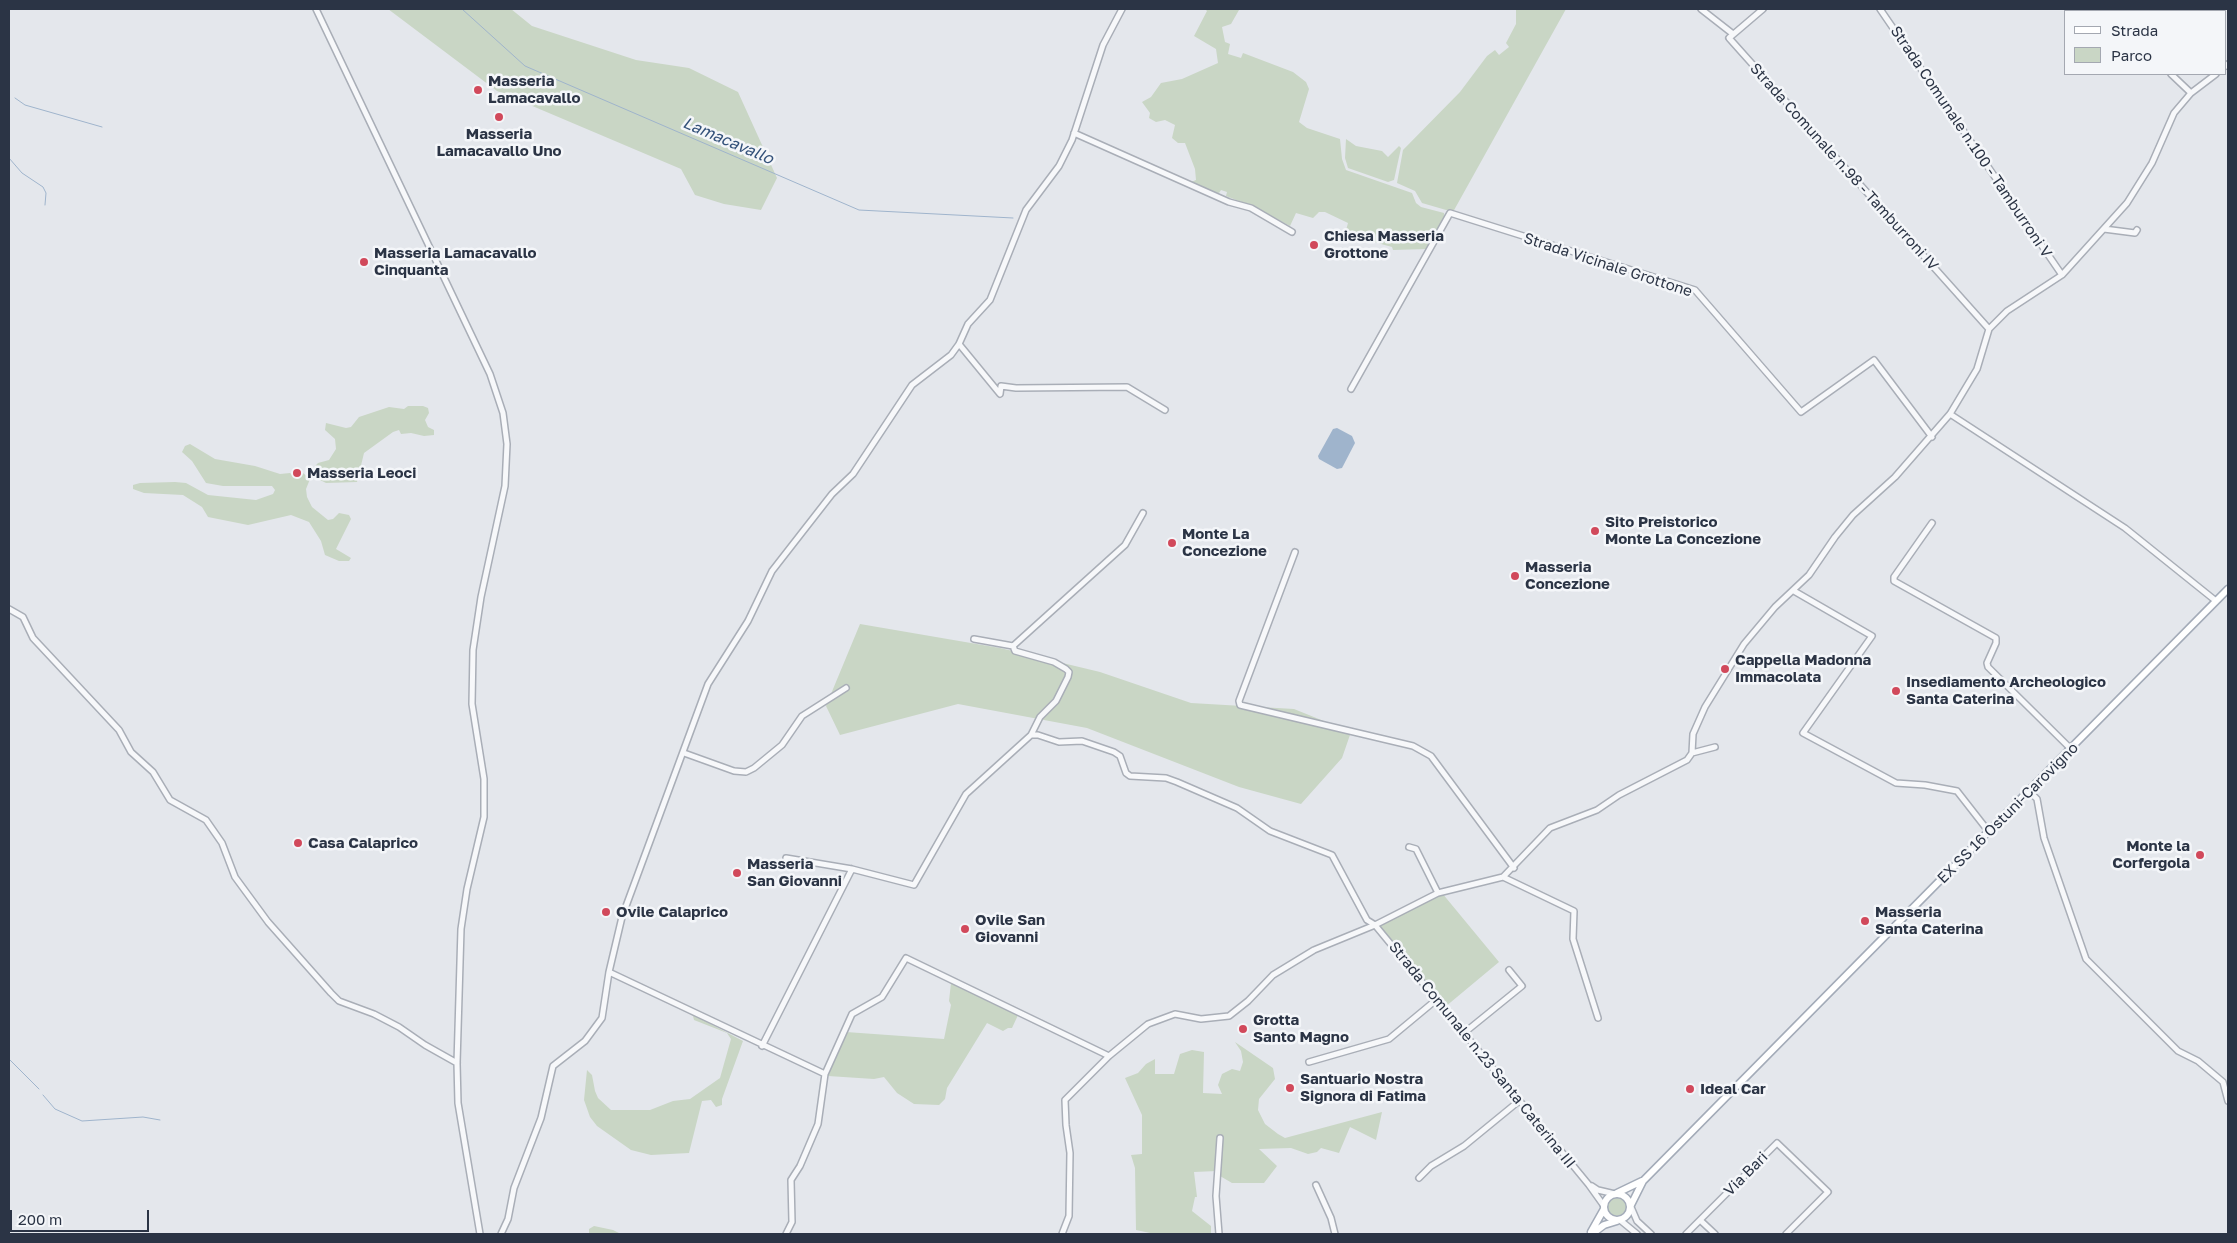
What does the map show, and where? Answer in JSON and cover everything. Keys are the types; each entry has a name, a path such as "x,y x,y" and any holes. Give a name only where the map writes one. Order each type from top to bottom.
{"main road":[{"name":"EX SS 16 Ostuni-Carovigno","path":"1643,1181 2029,791 2072,750 2228,589"},
{"path":"1590,1234 1596,1226 1607,1198 1643,1181"},
{"path":"1590,1234 1604,1225 1628,1216 1643,1181"},
{"path":"1616,1193 1627,1198 1631,1206"},
{"path":"1604,1208 1610,1219 1619,1220"}],"street":[{"path":"316,9 490,374 503,413 508,444 505,486 480,597 473,650 472,704 484,779 484,816 467,889 461,929 457,1063 458,1103 480,1234"},
{"path":"501,1234 508,1219 514,1188 541,1118 553,1066 585,1041 602,1018 609,972 622,917 708,684 748,621 772,571 832,494 853,474 912,385 951,355 959,344 968,324 990,300 1026,210 1059,166 1074,133 1103,46 1122,9"},
{"path":"1701,9 1734,34 1763,9"},
{"name":"Strada Comunale n.100 - Tamburroni V","path":"1880,9 2062,275"},
{"name":"Strada Comunale n.98 - Tamburroni IV","path":"1734,34 1729,38 1989,330"},
{"path":"2172,75 2191,93"},
{"path":"1062,1234 1069,1216 1070,1152 1065,1100 1109,1056 1148,1024 1175,1014 1201,1019 1228,1016 1248,1001 1273,975 1314,950 1375,925 1438,893 1503,877 1514,868 1550,828 1597,810 1619,795 1687,760 1692,753 1693,734 1719,683 1744,644 1775,607 1794,591 1853,515 1896,477 1950,414 1977,369 1989,330 2007,311 2062,275 2135,192 2152,163 2174,113 2191,93 2215,75"},
{"path":"1074,133 1229,202 1251,208 1292,232"},
{"name":"Strada Vicinale Grottone","path":"1351,389 1450,212 1599,262 1695,290 1801,412 1874,360 1932,437"},
{"path":"2104,229 2135,233 2138,230"},
{"path":"959,344 1000,394 1001,386 1016,388 1127,387 1165,410"},
{"path":"1950,414 2125,528 2216,601"},
{"path":"1012,646 1124,545 1143,513"},
{"path":"1932,523 1894,577 1894,580 1996,638 1987,663 1988,667 2072,750"},
{"path":"1295,552 1239,701 1240,705 1413,746 1431,756 1514,868"},
{"path":"1794,591 1872,636 1803,733 1898,784 1924,785 1957,791 1989,832"},
{"path":"9,609 23,617 33,638 119,730 131,752 153,772 170,800 206,820 222,843 235,877 268,922 331,993 339,1001 374,1014 399,1027 425,1045 457,1063"},
{"path":"786,858 852,869 914,884 966,794 1031,735 1033,728 1056,701 1069,672 1054,662 1015,651 1012,646 974,638"},
{"path":"684,753 734,772 746,772 754,768 782,745 802,716 846,688"},
{"name":"Strada Comunale n.23 Santa Caterina III","path":"1031,735 1038,735 1059,742 1082,741 1114,752 1120,756 1126,773 1130,776 1166,778 1177,782 1237,808 1270,831 1334,858 1362,913 1375,925 1589,1185 1604,1208"},
{"path":"1692,753 1715,747"},
{"path":"2029,791 2038,799 2044,838 2086,959 2178,1051 2196,1060 2223,1082 2228,1101"},
{"path":"1409,847 1416,849 1438,893"},
{"path":"762,1046 852,869"},
{"path":"1503,877 1574,911 1573,939 1598,1018"},
{"path":"786,1234 792,1222 791,1180 800,1166 818,1124 825,1074 852,1014 882,997 906,958 1109,1056"},
{"path":"1464,1033 1522,986 1509,970"},
{"path":"609,972 762,1046 825,1074"},
{"path":"1309,1062 1389,1039 1436,1000"},
{"path":"1419,1178 1430,1166 1464,1146 1519,1101"},
{"path":"1219,1234 1216,1196 1220,1138"},
{"name":"Via Bari","path":"1686,1234 1777,1143 1828,1192 1786,1234"},
{"path":"1589,1185 1598,1190 1616,1193"},
{"path":"1316,1186 1331,1218 1335,1234"},
{"path":"1631,1206 1637,1221 1651,1234"},
{"path":"1619,1220 1637,1234"},
{"path":"1700,1220 1715,1234"}],"green space":[{"path":"388,9 511,9 532,26 636,60 689,68 738,92 777,178 761,210 724,204 695,195 681,169 497,91"},
{"path":"1205,9 1267,9 1239,10 1231,24 1222,27 1225,42 1230,44 1228,54 1241,58 1243,53 1293,72 1306,82 1309,89 1299,122 1307,128 1340,139 1342,159 1346,170 1412,193 1416,203 1421,207 1444,213 1445,220 1428,249 1393,250 1392,247 1345,234 1348,223 1325,212 1319,212 1313,218 1296,213 1290,226 1254,207 1226,196 1227,192 1221,190 1219,193 1212,192 1191,182 1196,180 1195,169 1185,143 1178,143 1172,138 1175,125 1165,120 1156,122 1149,118 1150,113 1142,102 1151,97 1161,83 1182,79 1218,63 1216,49 1194,36 1207,11"},
{"path":"1516,9 1566,9 1453,212 1422,203 1415,191 1397,183 1403,150 1460,92 1487,56 1495,50 1499,55 1509,47 1506,43 1516,24"},
{"path":"1346,139 1356,146 1382,151 1388,157 1399,146 1401,148 1394,180 1388,182 1348,168 1345,158"},
{"path":"408,406 428,408 429,413 425,420 428,427 434,430 434,435 401,434 399,430 393,432 364,453 357,482 326,483 308,474 318,463 329,460 336,449 335,439 325,430 326,423 346,428 351,427 359,417 389,407 404,409"},
{"path":"190,444 215,459 255,466 280,474 290,473 298,479 303,473 310,479 306,489 307,497 312,507 328,520 333,519 339,513 349,515 351,519 336,549 351,558 349,561 339,561 325,555 321,541 309,522 291,515 248,525 208,517 202,507 183,495 144,493 133,489 133,485 140,483 175,482 186,483 208,495 256,500 273,494 275,490 272,486 223,486 206,483 192,461 182,452 185,446"},
{"path":"860,624 1000,648 1100,672 1191,703 1294,709 1351,732 1342,758 1301,804 1239,787 1087,728 958,704 840,735 826,706"},
{"path":"1442,893 1499,962 1445,1007 1375,925"},
{"path":"951,983 984,995 1019,1013 1012,1028 1003,1031 987,1023 947,1088 945,1099 939,1105 914,1104 897,1093 884,1077 874,1079 828,1076 846,1032 944,1039 951,1005 949,1001"},
{"path":"659,997 743,1041 722,1099 722,1105 716,1107 711,1100 702,1101 689,1153 651,1155 631,1150 597,1126 590,1117 584,1100 587,1070 592,1075 598,1098 611,1110 650,1110 673,1101 690,1099 720,1078 731,1039 727,1033 694,1020 693,1016"},
{"path":"1235,1042 1273,1068 1275,1079 1259,1099 1258,1110 1265,1124 1278,1134 1285,1138 1382,1112 1376,1140 1350,1127 1339,1153 1321,1148 1317,1152 1308,1154 1291,1148 1259,1149 1277,1166 1264,1183 1232,1183 1220,1176 1217,1171 1194,1172 1197,1197 1195,1197 1192,1211 1211,1226 1211,1234 1155,1234 1136,1230 1135,1168 1131,1155 1142,1154 1142,1115 1125,1078 1138,1073 1146,1064 1155,1059 1155,1074 1174,1074 1180,1054 1192,1050 1204,1052 1203,1093 1222,1094 1218,1085 1222,1074 1232,1069 1240,1071 1243,1062 1241,1051"},
{"path":"1613,1198 1621,1198 1626,1203 1624,1214 1613,1216 1608,1211 1608,1203"},
{"path":"594,1226 613,1230 621,1234 589,1234 589,1229"}],"water":[{"path":"1337,428 1352,436 1355,443 1342,468 1337,469 1319,459 1318,456 1333,429"}],"waterway":[{"name":"Lamacavallo","path":"462,9 525,66 859,210 1013,218"},
{"path":"15,98 25,105 102,127"},
{"path":"9,158 22,173 43,187 46,193 45,205"},
{"path":"9,1059 39,1089"},
{"path":"43,1095 55,1109 82,1121 143,1117 160,1120"}],"place":[{"name":"Masseria Lamacavallo","path":"478,90"},
{"name":"Masseria Lamacavallo Uno","path":"499,117"},
{"name":"Chiesa Masseria Grottone","path":"1314,245"},
{"name":"Masseria Lamacavallo Cinquanta","path":"364,262"},
{"name":"Masseria Leoci","path":"297,473"},
{"name":"Sito Preistorico Monte La Concezione","path":"1595,531"},
{"name":"Monte La Concezione","path":"1172,543"},
{"name":"Masseria Concezione","path":"1515,576"},
{"name":"Cappella Madonna Immacolata","path":"1725,669"},
{"name":"Insediamento Archeologico Santa Caterina","path":"1896,691"},
{"name":"Casa Calaprico","path":"298,843"},
{"name":"Monte la Corfergola","path":"2200,855"},
{"name":"Masseria San Giovanni","path":"737,873"},
{"name":"Ovile Calaprico","path":"606,912"},
{"name":"Masseria Santa Caterina","path":"1865,921"},
{"name":"Ovile San Giovanni","path":"965,929"},
{"name":"Grotta Santo Magno","path":"1243,1029"},
{"name":"Santuario Nostra Signora di Fatima","path":"1290,1088"},
{"name":"Ideal Car","path":"1690,1089"}]}
